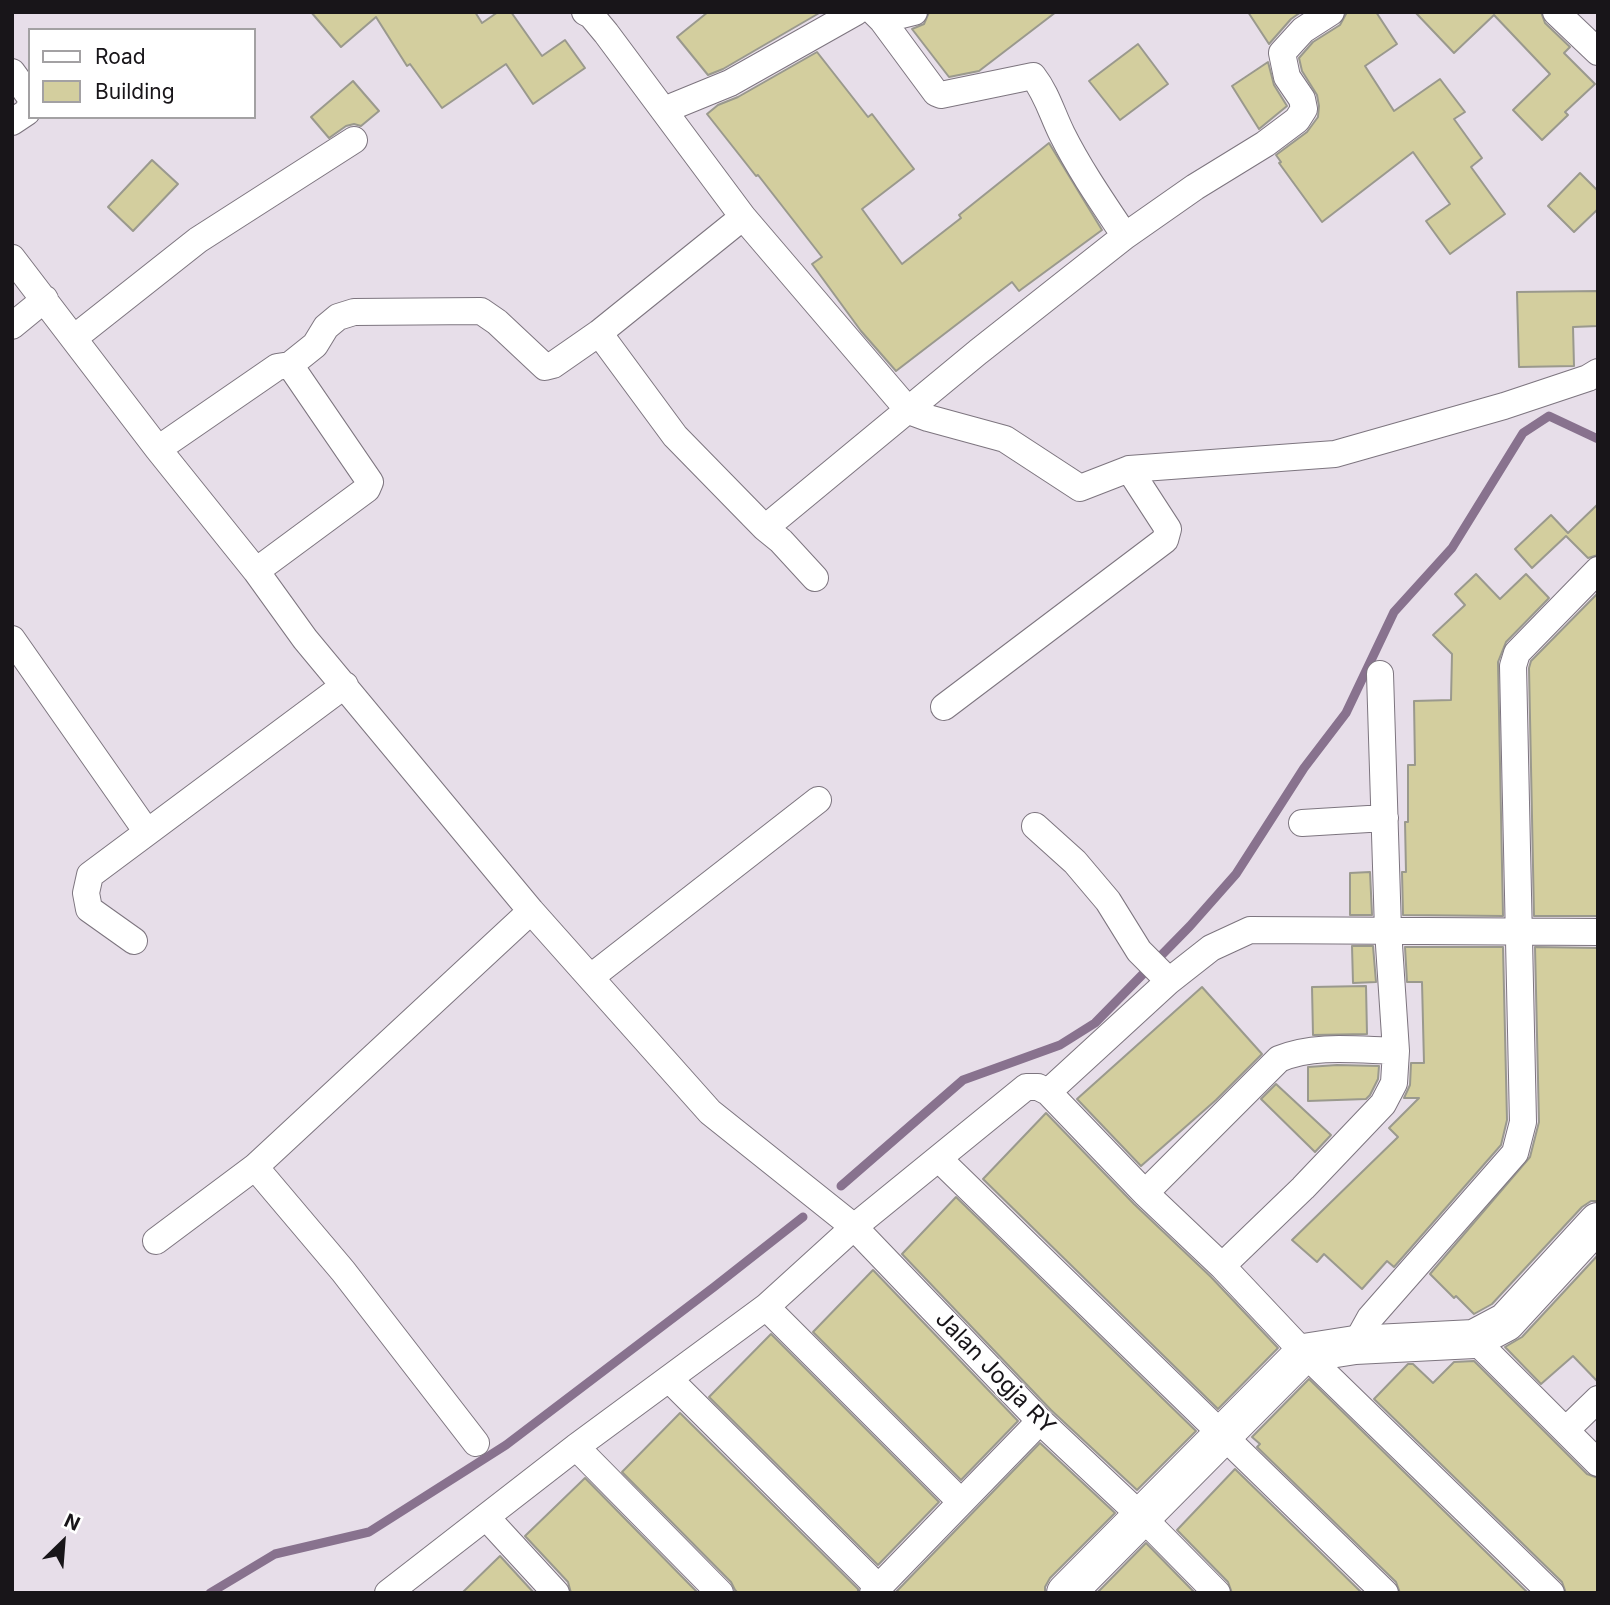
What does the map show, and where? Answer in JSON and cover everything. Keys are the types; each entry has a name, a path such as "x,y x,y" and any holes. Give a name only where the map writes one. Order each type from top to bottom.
{"street":[{"path":"585,12 592,15 743,217 909,411 1004,439 1080,488 1129,469 1335,454 1503,406 1588,378 1598,372"},
{"path":"664,110 730,83 856,12"},
{"path":"878,16 914,12"},
{"path":"765,528 978,352 1125,236 1297,120 1304,109 1287,76 1282,53 1303,30 1331,12"},
{"path":"1556,12 1598,52"},
{"path":"878,16 936,93 1033,76 1046,94 1062,134 1075,157 1125,236"},
{"path":"12,72 28,94"},
{"path":"12,122 28,110"},
{"path":"74,338 198,240 354,140"},
{"path":"158,449 277,367 290,365 315,345 326,327 338,317 354,312 481,311 497,322 545,367 562,360 599,333 743,217"},
{"name":"Jalan Jogja RY","path":"12,258 158,449 256,571 305,639 531,911 710,1112 854,1227 1040,1421 1141,1516 1217,1593"},
{"path":"12,326 44,299"},
{"path":"599,333 675,436 815,578"},
{"path":"256,571 367,489 370,482 290,365"},
{"path":"944,707 1165,540 1168,529 1129,469"},
{"path":"1355,1345 1370,1318 1515,1153 1523,1122 1514,659 1598,570"},
{"path":"12,639 147,832"},
{"path":"1222,1266 1303,1188 1384,1104 1394,1083 1396,1051 1388,930 1380,674"},
{"path":"134,941 89,909 86,893 90,875 345,685"},
{"path":"591,977 818,800"},
{"path":"1302,823 1385,818"},
{"path":"1035,827 1075,862 1108,901 1142,954 1165,977"},
{"path":"156,1241 255,1167 531,911"},
{"path":"1048,1093 1165,977 1210,948 1250,930 1598,932"},
{"path":"1145,1193 1279,1059 1293,1053 1317,1049 1396,1051"},
{"path":"397,1590 576,1447 766,1307 854,1227 1026,1087 1038,1087 1048,1093 1145,1193 1222,1266 1304,1353 1551,1593"},
{"path":"939,1159 1385,1593"},
{"path":"255,1167 343,1271 476,1443"},
{"path":"1066,1593 1304,1353 1355,1345 1474,1339 1506,1322 1598,1222"},
{"path":"766,1307 961,1502"},
{"path":"1474,1339 1598,1462"},
{"path":"669,1379 876,1590 1040,1421"},
{"path":"1566,1430 1598,1399"},
{"path":"576,1447 720,1593"},
{"path":"487,1518 556,1593"}],"building":[{"path":"311,12 475,12 482,23 498,12 511,12 542,56 565,40 585,68 533,104 506,64 442,108 410,64 407,66 376,17 341,47"},
{"path":"708,12 821,12 708,75 677,37"},
{"path":"929,12 1056,12 979,71 949,77 912,29 924,24"},
{"path":"1248,12 1301,12 1291,19 1269,44"},
{"path":"1347,12 1376,12 1397,44 1365,66 1394,111 1440,79 1465,112 1454,119 1482,158 1471,167 1505,214 1450,254 1426,221 1450,204 1413,152 1322,222 1279,163 1281,162 1276,155 1307,132 1318,117 1317,95 1302,71 1299,58 1313,42 1340,25"},
{"path":"1415,12 1541,12 1545,23 1570,47 1564,53 1595,84 1565,112 1568,115 1542,140 1513,110 1550,74 1494,15 1454,53"},
{"path":"1138,44 1168,84 1120,120 1089,81"},
{"path":"817,52 868,117 872,114 914,169 862,209 902,264 1049,143 1102,230 1019,291 1012,282 896,371 861,331 812,264 822,257 707,114 718,105 738,97"},
{"path":"1268,62 1274,85 1287,106 1259,129 1232,86"},
{"path":"353,81 379,111 361,126 346,126 329,138 311,117"},
{"path":"152,160 178,184 133,231 108,207"},
{"path":"1580,173 1598,191 1598,209 1574,232 1548,206"},
{"path":"1598,291 1598,326 1573,327 1574,366 1519,367 1517,292"},
{"path":"1598,504 1598,555 1588,558 1566,536 1532,568 1515,549 1551,515 1568,533"},
{"path":"1476,574 1500,599 1526,574 1549,598 1506,642 1498,662 1503,916 1403,915 1402,872 1406,872 1408,765 1415,765 1414,701 1451,700 1452,654 1433,635 1465,605 1455,594"},
{"path":"1598,593 1598,916 1534,916 1529,668 1531,661"},
{"path":"1370,872 1372,915 1350,915 1350,873"},
{"path":"1352,946 1373,946 1376,982 1353,983"},
{"path":"1405,947 1503,947 1507,1120 1501,1145 1394,1267 1387,1261 1362,1289 1324,1254 1317,1262 1292,1240 1398,1137 1389,1128 1419,1098 1404,1098 1410,1085 1411,1063 1424,1063 1422,982 1407,982"},
{"path":"1535,947 1598,948 1598,1201 1591,1201 1582,1207 1492,1304 1474,1314 1430,1274 1530,1157 1539,1122"},
{"path":"1366,986 1367,1034 1313,1035 1312,987"},
{"path":"1202,987 1262,1054 1216,1100 1141,1166 1077,1099"},
{"path":"1379,1066 1378,1079 1370,1095 1366,1099 1308,1101 1308,1067"},
{"path":"1276,1084 1331,1135 1315,1152 1261,1099"},
{"path":"1046,1113 1134,1204 1211,1277 1278,1348 1218,1409 983,1179"},
{"path":"956,1197 1196,1431 1137,1490 1051,1410 902,1254"},
{"path":"1598,1255 1598,1382 1573,1356 1541,1384 1505,1347 1522,1337"},
{"path":"873,1270 1018,1421 961,1480 813,1332"},
{"path":"771,1334 939,1502 878,1565 709,1397"},
{"path":"1474,1361 1587,1474 1598,1478 1598,1593 1566,1593 1562,1582 1374,1399 1408,1364 1413,1364 1433,1383 1454,1362"},
{"path":"1309,1379 1528,1593 1400,1593 1396,1582 1257,1447 1260,1444 1252,1437"},
{"path":"680,1413 858,1589 858,1593 738,1593 735,1590 731,1582 622,1472"},
{"path":"1040,1443 1115,1513 1050,1578 1045,1593 895,1593"},
{"path":"1235,1469 1362,1593 1232,1593 1228,1582 1177,1530"},
{"path":"585,1478 697,1592 571,1593 568,1582 525,1536"},
{"path":"1146,1543 1195,1593 1097,1593"},
{"path":"500,1556 534,1593 462,1593"}],"waterway":[{"path":"841,1186 963,1080 1060,1045 1095,1023 1190,926 1236,874 1304,768 1346,713 1394,612 1452,548 1523,433 1549,416 1598,439"},
{"path":"210,1593 275,1554 369,1532 506,1445 803,1217"}]}
